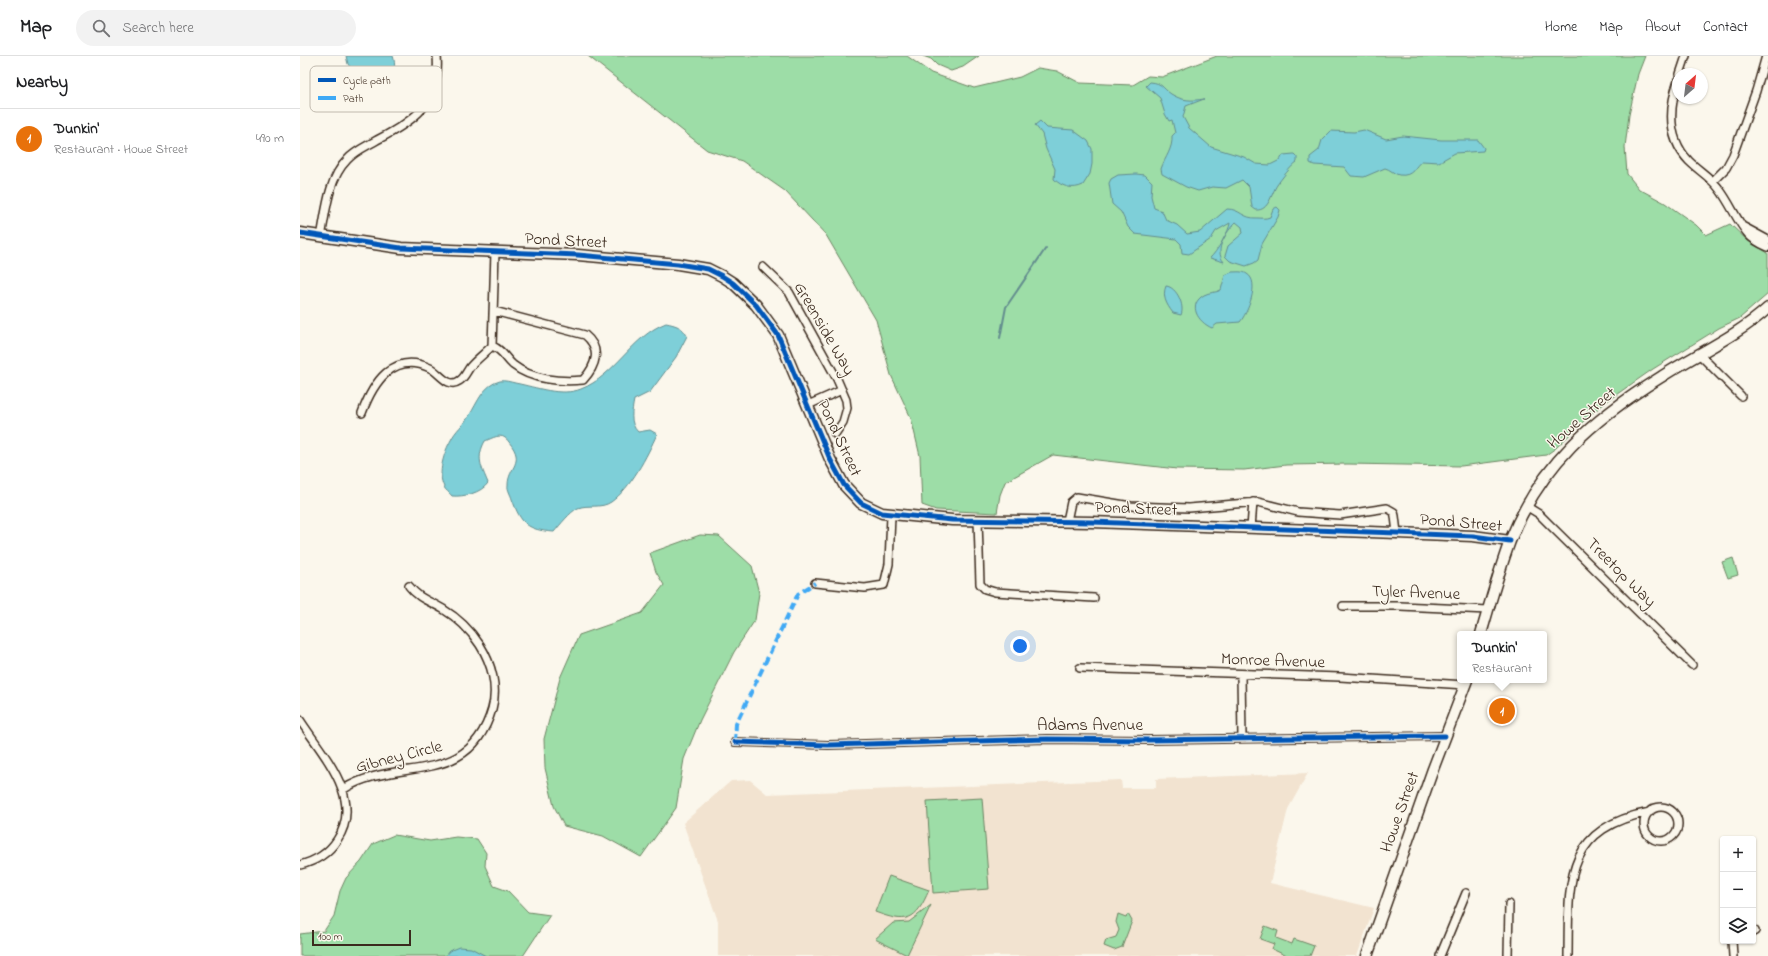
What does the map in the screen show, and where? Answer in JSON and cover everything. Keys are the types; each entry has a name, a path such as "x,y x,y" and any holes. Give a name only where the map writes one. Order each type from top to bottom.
{"street":[{"path":"1682,68 1686,56"},
{"path":"1713,182 1726,168 1733,155 1756,91 1766,56"},
{"path":"1672,103 1671,118 1674,135 1688,159 1713,182 1753,238 1768,247"},
{"path":"321,237 334,182 342,166 355,153 402,127 421,112"},
{"path":"1744,227 1750,228 1768,240"},
{"name":"Pond Street","path":"300,233 401,248 578,255 678,264 708,269 722,276 746,294 774,328 782,342 830,459 849,492 869,508 891,515 978,520 1066,521 1397,532 1480,536 1510,541"},
{"path":"362,413 373,389 381,378 392,368 407,364 420,365 431,369 447,382 454,383 459,381 470,367 492,346 495,252"},
{"name":"Greenside Way","path":"763,267 789,292 842,390 846,400 846,412 841,427 835,434"},
{"name":"Howe Street","path":"1482,631 1510,541 1526,506 1553,465 1582,434 1639,390 1740,330 1768,308"},
{"path":"492,346 499,348 513,364 524,371 565,382 583,380 591,370 594,361 595,350 593,342 585,336 494,311"},
{"path":"1698,354 1741,396"},
{"name":"Greenside Way","path":"808,405 842,390"},
{"path":"1066,521 1071,502 1077,497 1131,506 1189,508 1252,502 1267,504 1298,512 1340,515 1387,508 1394,512 1397,532"},
{"path":"1251,528 1252,502"},
{"name":"Treetop Way","path":"1526,506 1539,514 1692,665"},
{"path":"815,583 865,588 884,585 889,564 891,515"},
{"path":"978,520 978,574 980,584 985,589 995,592 1094,598"},
{"name":"Gibney Circle","path":"344,789 365,778 426,768 447,762 468,748 484,729 493,705 494,680 491,668 480,645 460,622 450,614 425,601 409,586"},
{"name":"Tyler Avenue","path":"1343,606 1400,606 1488,610"},
{"name":"Monroe Avenue","path":"1080,668 1457,682"},
{"path":"1241,675 1242,738"},
{"name":"Howe Street","path":"1366,956 1466,683"},
{"path":"300,720 344,789 346,811 341,834 327,853 314,861 300,865"},
{"name":"Adams Avenue","path":"735,742 828,745 1046,739 1149,740 1445,736"},
{"path":"1568,956 1570,885 1574,866 1578,858 1590,841 1611,824 1628,816 1650,812 1660,807 1670,810 1677,819 1678,824 1674,835 1665,840 1659,841 1650,836 1644,827 1646,816 1650,812"},
{"path":"1440,956 1466,893"},
{"path":"1508,956 1509,904"},
{"path":"1732,944 1733,956"}],"shaded area":[{"path":"1308,773 1288,809 1270,883 1374,908 1357,956 718,956 718,921 683,823 731,781 750,780 767,794 1121,780 1122,788 1156,788 1156,779"}],"green space":[{"path":"588,56 907,56 931,73 974,88 1020,77 1038,68 1057,71 1080,83 1133,85 1148,76 1162,77 1217,56 1645,56 1638,74 1629,115 1625,147 1627,174 1639,189 1665,203 1696,225 1706,235 1730,224 1748,241 1768,253 1768,294 1740,318 1719,328 1653,369 1610,399 1590,415 1556,448 1546,455 1461,466 1348,464 1286,465 1244,470 1177,469 1053,455 1005,482 1000,495 997,513 936,510 922,505 920,456 911,418 891,375 876,320 826,235 785,191 742,161 707,150"},
{"path":"923,56 979,56 963,67 951,71 937,65 931,59"},
{"path":"700,535 719,536 752,566 759,593 755,620 734,652 700,720 684,759 676,808 641,857 603,836 564,826 554,806 545,768 544,739 560,678 579,635 642,613 664,585 656,572 650,553"},
{"path":"1733,558 1738,575 1728,578 1722,562"},
{"path":"982,798 989,889 933,893 927,801"},
{"path":"394,835 430,841 456,837 477,839 486,853 485,866 494,886 508,891 528,912 550,915 523,956 300,956 300,934 324,931 334,916 340,891 346,878 361,862 373,844"},
{"path":"889,876 929,890 920,908 915,914 909,917 895,918 875,912"},
{"path":"931,905 907,955 875,939 893,923 909,922"},
{"path":"1118,914 1126,917 1128,914 1132,921 1122,947 1114,950 1104,946 1106,940 1116,937 1119,930 1116,922"},
{"path":"1265,926 1278,931 1276,938 1292,944 1294,939 1314,946 1310,956 1287,956 1272,949 1274,944 1260,939"}],"water":[{"path":"346,56 393,56 394,66 349,66"},
{"path":"1150,82 1160,85 1171,94 1179,98 1191,100 1204,99 1186,106 1183,117 1189,128 1211,147 1244,157 1256,164 1270,165 1280,160 1283,155 1294,154 1297,157 1297,162 1279,182 1264,208 1256,210 1252,207 1249,187 1242,180 1226,188 1212,187 1198,191 1186,187 1162,174 1161,169 1170,149 1172,136 1175,133 1172,120 1169,121 1165,114 1160,98 1146,86"},
{"path":"1040,121 1047,128 1073,130 1088,141 1092,149 1092,164 1090,174 1083,185 1079,187 1068,187 1060,184 1054,179 1055,169 1046,149 1042,134 1035,125"},
{"path":"1364,130 1386,139 1403,136 1441,140 1478,140 1484,148 1483,151 1455,153 1439,162 1422,161 1411,173 1404,175 1399,175 1385,168 1364,177 1351,176 1344,167 1314,165 1310,163 1310,157 1319,150 1322,140 1331,131 1354,132"},
{"path":"1118,175 1145,175 1152,182 1151,196 1154,208 1162,211 1166,220 1177,225 1187,234 1200,232 1227,209 1232,209 1248,217 1265,218 1270,217 1273,209 1277,207 1280,210 1278,217 1262,244 1258,260 1246,266 1230,261 1225,256 1228,246 1243,233 1242,227 1236,222 1226,235 1230,223 1216,231 1211,239 1189,254 1182,253 1181,244 1176,239 1135,234 1128,227 1121,212 1112,204 1109,183 1111,179"},
{"path":"1223,239 1220,252 1224,262 1210,258 1216,251"},
{"path":"1232,272 1244,272 1251,278 1253,291 1249,305 1240,322 1217,324 1212,328 1202,322 1199,318 1196,313 1196,304 1204,295 1221,290 1225,275"},
{"path":"1166,286 1170,287 1177,293 1182,307 1181,315 1173,313 1167,303 1164,293"},
{"path":"666,323 679,327 687,336 676,357 650,392 634,400 632,413 633,425 638,432 650,430 657,434 632,480 611,502 599,506 586,506 578,508 568,516 554,532 537,530 526,524 515,508 508,487 509,479 515,465 516,455 509,442 501,436 485,441 482,447 480,462 488,483 485,486 477,492 462,496 452,496 445,489 442,482 441,470 448,445 489,386 503,381 557,392 581,389 604,375 643,337"},
{"path":"459,947 471,948 486,956 445,956 449,951"}],"waterway":[{"path":"1000,338 1006,307 1046,248"}],"marked path":[{"path":"735,742 736,724 798,594 815,583"}],"cycle path":[{"path":"300,233 401,248 578,255 678,264 708,269 733,283 756,305 778,335 830,459 844,485 861,503 882,513 952,520 1092,522 1397,533 1473,536 1510,541"},
{"path":"735,742 828,745 1047,739 1149,740 1445,736"}],"place":[{"name":"Dunkin'","path":"1502,711"}]}
